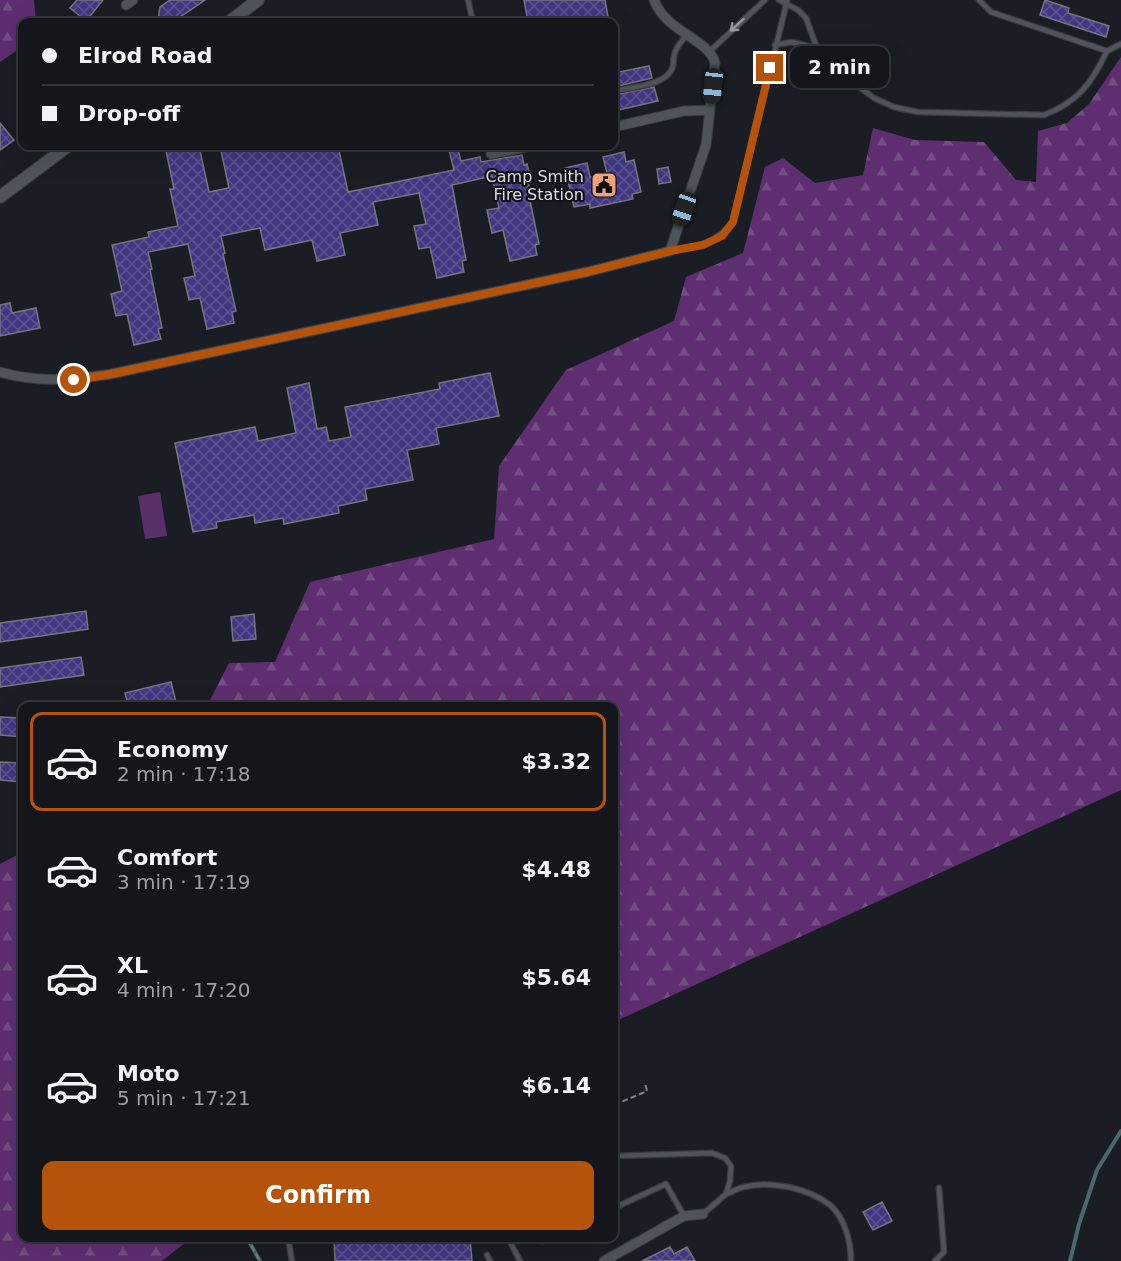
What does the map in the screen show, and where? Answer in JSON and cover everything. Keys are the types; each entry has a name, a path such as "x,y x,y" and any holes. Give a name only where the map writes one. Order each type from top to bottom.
{"street":[{"path":"234,18 258,0"},
{"path":"0,372 39,380 74,380 111,374 587,272 670,251 706,145 715,63 710,51 687,36 662,14 654,0"},
{"path":"618,126 684,111 710,110"},
{"path":"0,197 63,150"},
{"path":"491,154 511,150"},
{"path":"604,1261 684,1216 703,1214"}],"lane":[{"path":"468,0 472,18"},
{"path":"710,51 765,0"},
{"path":"779,0 786,1 806,18 821,58 874,98 894,107 918,111 1044,115 1060,109 1081,93 1095,76 1107,51 1121,44"},
{"path":"979,0 991,12 1107,51"},
{"path":"670,251 703,245 722,236 733,222 786,1"},
{"path":"618,90 666,77 673,66 674,54 678,46 687,36"},
{"path":"775,45 792,42 816,48"},
{"path":"618,1156 712,1154 725,1158 731,1166 726,1194"},
{"path":"618,1206 666,1184 684,1216"},
{"path":"703,1214 726,1194 744,1187 784,1186 808,1194 831,1206 843,1223 851,1248 851,1261"},
{"path":"935,1261 944,1252 939,1188"},
{"path":"289,1242 292,1261"},
{"path":"510,1242 520,1261"},
{"path":"487,1255 490,1261"}],"path":[{"path":"618,1103 647,1091 645,1083"},
{"path":"249,1242 260,1261"}],"green space":[{"path":"0,0 34,0 36,18 18,18 18,50 0,62"},
{"path":"1121,57 1121,790 618,1020 618,702 209,702 229,663 275,662 310,582 494,539 499,466 566,370 674,321 686,277 743,253 765,167 783,158 815,183 863,175 873,128 915,140 984,142 1016,180 1036,182 1038,131 1067,123 1089,104"},
{"path":"18,855 18,1242 186,1242 162,1261 0,1261 0,864"}],"shaded area":[{"path":"160,492 167,536 145,539 138,496"}],"building":[{"path":"77,0 103,0 88,18 82,18 70,8"},
{"path":"170,0 205,0 179,18 158,18 160,7"},
{"path":"524,0 605,0 608,18 527,18"},
{"path":"1045,0 1069,8 1068,13 1109,26 1106,37 1040,15"},
{"path":"649,66 652,78 618,86 618,72"},
{"path":"654,87 658,101 618,110 618,94"},
{"path":"0,123 14,140 0,150"},
{"path":"166,150 200,150 209,192 229,188 221,150 339,150 348,192 454,170 449,150 458,150 461,161 480,157 481,162 522,155 530,176 527,177 529,186 527,186 539,244 535,245 537,255 510,261 503,230 492,233 487,210 499,208 492,176 452,185 466,260 462,261 464,272 437,278 430,247 419,249 414,226 426,224 419,193 373,202 378,225 340,233 345,255 317,261 312,240 265,250 260,228 221,236 236,311 232,312 234,323 207,329 200,298 189,300 184,278 195,276 188,244 148,252 162,328 158,329 161,339 134,345 127,314 116,316 111,294 122,291 112,245 149,237 148,232 178,226 170,189 174,189"},
{"name":"Camp Smith Fire Station","path":"624,152 626,162 634,160 641,192 632,194 633,199 590,208 590,204 574,207 565,168 587,163 590,177 607,173 603,157"},
{"path":"668,167 671,182 659,184 657,169"},
{"path":"10,303 12,313 36,308 40,328 0,336 0,305"},
{"path":"490,373 499,416 436,428 439,444 407,450 413,480 365,489 367,500 338,506 339,513 284,524 283,518 255,523 254,515 216,522 217,528 193,532 175,443 255,427 258,441 296,433 287,388 309,383 317,429 326,427 329,441 351,437 345,407 440,389 439,383"},
{"path":"86,611 88,629 0,642 0,623"},
{"path":"254,614 256,639 233,641 231,617"},
{"path":"81,657 84,675 0,687 0,668"},
{"path":"171,682 176,702 127,702 125,693"},
{"path":"0,717 18,718 18,737 0,735"},
{"path":"0,762 18,763 18,782 0,780"},
{"path":"882,1202 892,1221 873,1230 863,1212"},
{"path":"334,1242 470,1242 472,1261 335,1261"},
{"path":"670,1247 674,1254 687,1247 695,1261 642,1261"}],"waterway":[{"path":"1070,1261 1079,1224 1097,1170 1121,1131"},
{"path":"249,1242 260,1261"}],"place":[{"name":"Camp Smith Fire Station","path":"604,185"}],"route":[{"path":"74,380 587,272 703,245 722,236 733,222 770,68"}]}
